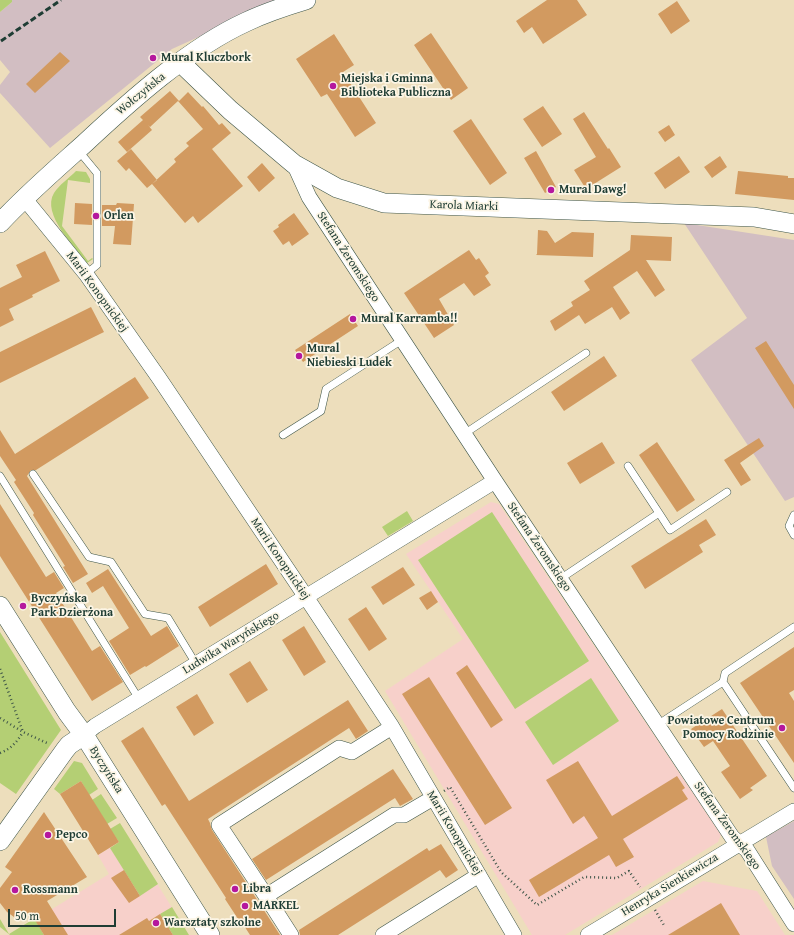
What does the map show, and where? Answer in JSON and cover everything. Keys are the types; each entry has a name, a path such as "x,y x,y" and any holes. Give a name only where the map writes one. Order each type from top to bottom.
{"street":[{"name":"Wołczyńska","path":"0,223 24,198 112,118 209,42 246,22 306,0"},
{"name":"Karola Miarki","path":"181,63 230,110 294,164 337,188 384,203 754,217 794,224"},
{"name":"Stefana Żeromskiego","path":"294,164 309,197 402,340 732,837 747,850 794,924"},
{"name":"Marii Konopnickiej","path":"24,198 86,274 159,378 306,597 392,727 514,935"},
{"name":"Ludwika Waryńskiego","path":"0,841 69,745 95,726 495,481"},
{"name":"Byczyńska","path":"0,606 67,712 84,735 210,935"},
{"path":"291,935 219,825 339,748 352,752 392,727"},
{"path":"266,896 394,816 404,815 433,798"},
{"name":"Henryka Sienkiewicza","path":"588,935 794,811"},
{"path":"383,935 479,875"}],"lane":[{"path":"78,149 96,174 97,265 86,274"},
{"path":"283,435 321,411 326,389 402,340"},
{"path":"464,434 586,353"},
{"path":"628,466 670,530 727,492"},
{"path":"33,474 90,557 111,562 145,614 168,618 196,664"},
{"path":"0,476 139,700"},
{"path":"560,579 659,513"},
{"path":"794,515 789,526 794,535"},
{"path":"657,725 723,682 726,673 794,627"},
{"path":"723,682 794,788"}],"path":[{"path":"0,669 23,732"},
{"path":"0,718 23,732 54,746"},
{"path":"0,753 12,746 23,732"},
{"path":"501,872 537,905 584,877 617,878 630,871 643,891"}],"shaded area":[{"path":"12,0 280,0 172,49 50,148 0,93 0,85 10,72 0,60 0,12 12,2"},
{"path":"684,223 794,240 794,497 785,501 691,360 747,318"},
{"path":"491,502 499,504 721,835 718,842 565,935 532,935 385,691 463,639 406,554"},
{"path":"794,821 794,899 772,866 766,837"},
{"path":"128,837 189,935 10,935 109,874 98,855"},
{"path":"703,881 757,891 785,935 612,935"}],"green space":[{"path":"0,0 12,0 12,2 0,12"},
{"path":"76,171 86,172 90,179 90,183 68,180 62,226 88,261 92,258 93,259 87,263 61,230 52,211 51,201 54,193 61,184"},
{"path":"407,511 413,521 388,536 382,527"},
{"path":"492,512 589,661 515,709 418,560"},
{"path":"0,632 61,730 16,794 0,783"},
{"path":"591,678 619,721 553,765 525,722"},
{"path":"74,761 82,763 98,789 89,795 81,781 60,794 54,789"},
{"path":"101,794 117,818 107,824 92,800"},
{"path":"120,823 158,884 140,896 110,848 119,842 110,829"},
{"path":"172,907 189,935 173,935 160,914"},
{"path":"0,919 9,934 32,920 36,921 44,935 10,935 0,927"}],"building":[{"path":"547,0 577,0 587,15 543,44 532,27 524,33 516,21"},
{"path":"677,1 690,21 671,34 658,14"},
{"path":"431,33 468,88 451,100 414,45"},
{"name":"Miejska i Gminna Biblioteka Publiczna","path":"334,34 354,65 343,72 376,123 355,137 327,94 321,97 296,59"},
{"path":"60,52 70,61 35,93 26,84"},
{"path":"170,91 179,101 188,92 202,107 203,106 219,125 222,123 231,133 212,149 243,186 198,223 193,216 185,223 152,184 176,162 174,159 189,146 186,143 203,129 178,101 150,127 148,125 152,130 127,152 118,142 143,120 140,117"},
{"path":"543,106 562,134 542,147 523,119"},
{"path":"584,112 621,167 586,189 574,170 596,157 573,119"},
{"path":"471,119 507,173 490,185 453,131"},
{"path":"669,125 675,135 665,142 658,132"},
{"path":"131,149 157,180 147,188 129,168 126,171 117,161"},
{"path":"536,151 556,187 545,193 524,158"},
{"path":"679,156 690,172 665,189 654,173"},
{"path":"720,156 727,167 712,178 704,167"},
{"path":"262,163 275,178 259,192 247,177"},
{"path":"738,171 788,176 788,178 794,178 794,200 735,194"},
{"path":"75,203 92,204 92,225 74,224"},
{"path":"117,203 134,204 131,245 113,244 115,226 102,226 102,205 116,205"},
{"path":"294,213 309,234 292,246 289,241 283,245 273,231 279,227 278,225"},
{"path":"538,230 547,231 555,243 572,232 594,233 593,257 536,255"},
{"path":"631,235 672,237 671,261 646,260 665,290 655,297 637,271 613,287 630,313 620,320 612,307 585,324 579,315 555,331 550,321 573,306 571,302 590,290 584,281 630,250"},
{"path":"469,250 476,260 479,258 489,273 485,276 491,285 474,296 464,283 439,299 454,325 434,338 404,293"},
{"path":"45,251 60,281 32,295 33,297 9,309 14,320 0,327 0,288 22,277 16,265"},
{"path":"91,307 104,332 0,383 0,352"},
{"path":"350,314 358,326 303,362 295,350"},
{"path":"766,341 794,385 794,409 755,348"},
{"path":"604,356 617,376 564,411 551,392"},
{"path":"135,377 149,398 36,470 31,470 27,476 88,574 73,583 63,567 65,566 14,482 16,480 0,456 0,430 15,454"},
{"path":"759,438 764,446 740,463 751,480 741,486 724,460"},
{"path":"602,442 615,463 580,484 567,463"},
{"path":"657,442 695,500 677,512 639,455"},
{"path":"0,504 46,577 54,572 64,588 56,593 92,651 100,646 123,682 92,701 0,556"},
{"path":"706,519 716,535 699,545 703,552 645,589 631,566"},
{"path":"266,564 278,584 210,627 198,607"},
{"path":"403,567 415,585 383,605 371,587"},
{"path":"108,569 151,636 167,626 179,646 146,667 145,666 130,675 109,641 129,628 103,586 92,593 86,583"},
{"path":"431,591 438,602 427,610 419,598"},
{"path":"366,607 387,639 369,651 348,619"},
{"path":"304,626 326,662 304,676 282,640"},
{"name":"Powiatowe Centrum Pomocy Rodzinie","path":"794,647 794,690 789,693 794,701 794,763 740,683"},
{"path":"250,661 268,690 247,703 229,674"},
{"path":"467,665 503,720 491,728 456,673"},
{"path":"429,677 512,808 485,825 402,694"},
{"path":"197,694 214,723 194,736 176,707"},
{"path":"348,700 368,731 356,739 349,728 208,819 212,830 280,935 250,935 225,899 226,898 165,804 162,806 121,741 143,727 189,801"},
{"path":"722,709 767,776 750,788 753,790 740,799 721,772 730,766 713,741 704,747 691,729"},
{"path":"578,761 612,816 677,776 685,788 682,790 688,799 623,839 634,857 616,867 609,855 539,897 529,880 598,838 584,816 573,824 546,780"},
{"path":"393,769 413,799 400,806 395,798 266,880 252,859"},
{"path":"81,781 119,842 98,855 60,794"},
{"path":"44,812 87,877 47,901 68,935 44,935 30,912 22,916 14,917 7,912 0,903 0,888 12,872 5,867"},
{"path":"441,844 458,870 446,878 440,870 338,935 300,935 299,930 427,848 429,851"},
{"path":"124,870 140,896 129,903 111,878"},
{"path":"721,903 740,935 668,935"},
{"name":"Warsztaty szkolne","path":"160,914 173,935 119,935 147,918 149,921"}],"railway":[{"path":"1,41 61,0"}],"place":[{"name":"Mural Kluczbork","path":"153,58"},
{"name":"Miejska i Gminna Biblioteka Publiczna","path":"333,86"},
{"name":"Mural Dawg!","path":"551,190"},
{"name":"Orlen","path":"96,216"},
{"name":"Mural Karramba!!","path":"353,319"},
{"name":"Mural Niebieski Ludek","path":"299,356"},
{"name":"Byczyńska Park Dzierżona","path":"23,606"},
{"name":"Powiatowe Centrum Pomocy Rodzinie","path":"782,728"},
{"name":"Pepco","path":"48,835"},
{"name":"Libra","path":"235,889"},
{"name":"Rossmann","path":"15,890"},
{"name":"MARKEL","path":"245,906"},
{"name":"Warsztaty szkolne","path":"156,923"}]}
